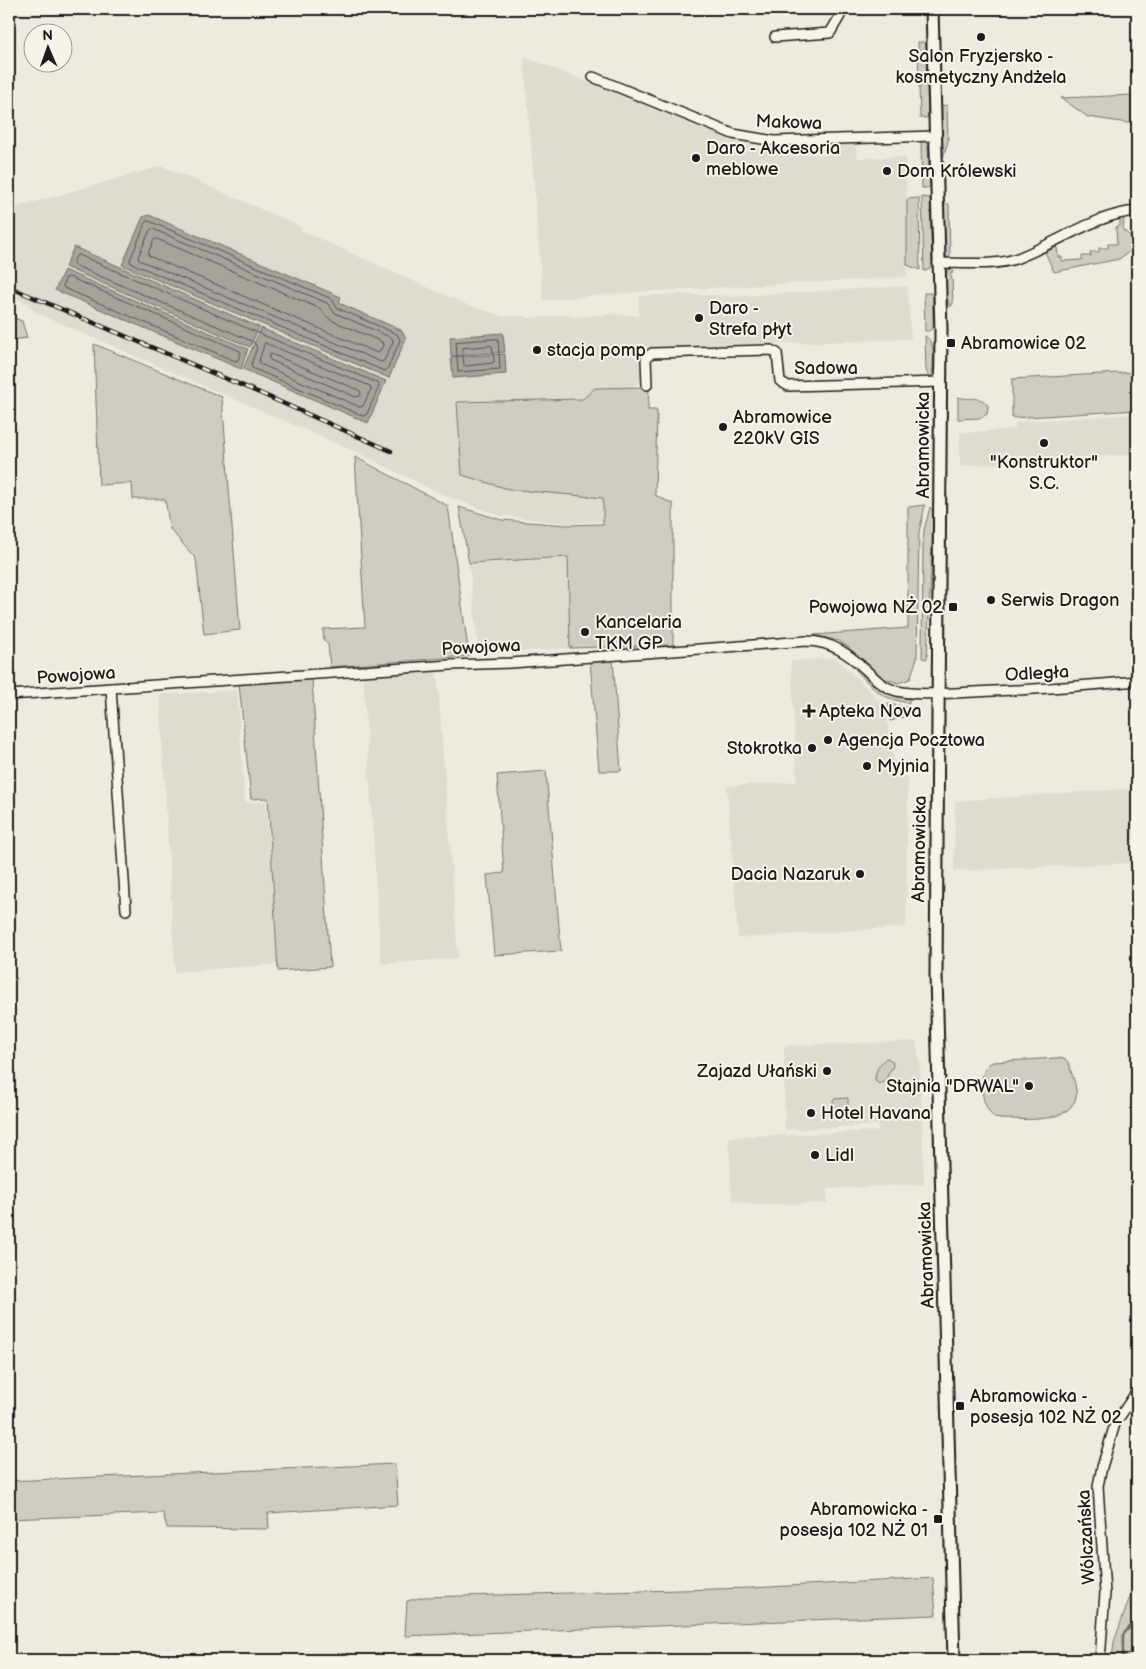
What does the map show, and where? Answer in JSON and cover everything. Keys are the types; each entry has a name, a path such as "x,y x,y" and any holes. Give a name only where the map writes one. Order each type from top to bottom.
{"main road":[{"name":"Abramowicka","path":"932,9 941,330 936,975 954,1660"}],"street":[{"path":"775,37 830,33 840,16 839,9"},
{"name":"Makowa","path":"592,77 733,134 774,141 935,136"},
{"path":"938,263 1009,260 1113,215 1137,211"},
{"name":"Sadowa","path":"647,385 646,358 652,353 771,350 777,353 780,381 788,386 941,382"},
{"name":"Powojowa","path":"9,696 811,641 824,642 838,648 886,687 905,692 938,693"},
{"name":"Odległa","path":"938,693 1042,690 1137,681"},
{"path":"111,688 126,910"},
{"name":"Wólczańska","path":"1100,1660 1105,1593 1098,1486 1115,1424 1137,1391"}],"shaded area":[{"path":"918,42 926,43 927,80 919,81"},
{"path":"524,57 720,135 768,151 826,155 827,144 856,143 857,158 906,157 907,277 639,292 543,300"},
{"path":"919,85 927,86 928,116 926,118 920,118"},
{"path":"1133,95 1137,103 1137,122 1128,123 1088,117 1061,98"},
{"path":"947,105 948,141 943,158 941,106"},
{"path":"922,141 925,141 928,146 930,186 928,188 922,188"},
{"path":"162,166 300,226 302,231 467,305 502,316 527,316 528,318 568,314 571,317 617,314 639,316 639,296 678,294 741,296 907,286 911,339 641,348 643,378 633,387 595,388 583,399 457,402 508,489 603,497 602,521 565,523 501,516 443,495 354,451 34,312 27,303 9,296 9,209"},
{"path":"922,197 930,198 932,266 926,271 924,271"},
{"path":"919,198 920,270 907,265 907,199"},
{"path":"945,204 949,204 950,261 945,255"},
{"path":"1120,218 1124,218 1123,230 1137,242 1137,246 1119,259 1054,272 1045,252 1057,247 1058,257 1062,257 1062,261 1082,260 1082,256 1091,256 1090,252 1099,252 1099,248 1108,248 1108,244 1117,244 1116,227 1120,226"},
{"path":"951,268 953,273 950,274 953,304 950,307 945,281"},
{"path":"924,293 931,293 933,295 933,327 927,331 925,331"},
{"path":"9,316 22,321 27,338 10,340 12,392 9,398"},
{"path":"925,336 929,339 933,349 932,376 929,377 926,370"},
{"path":"94,344 222,397 240,630 204,634 196,559 170,529 165,499 133,499 132,483 99,485"},
{"path":"1137,372 1137,410 1012,418 1012,379"},
{"path":"649,387 648,410 657,410 655,495 673,504 673,645 570,648 568,557 469,563 459,507 502,520 567,525 603,524 603,498 508,489 462,475 457,402 583,399 595,388"},
{"path":"958,397 982,400 988,406 987,414 980,418 958,419"},
{"path":"1137,414 1137,454 960,466 960,433 1015,429 1015,422"},
{"path":"355,457 448,506 469,656 330,667 328,644 324,641 323,629 365,627"},
{"path":"925,505 919,532 917,658 910,679 898,683 881,677 839,641 814,635 908,628 908,507"},
{"path":"930,507 933,511 927,659 922,658 923,545 924,530"},
{"path":"568,557 570,648 479,654 469,563"},
{"path":"836,658 884,705 897,778 908,777 906,927 738,938 727,786 797,782 791,661"},
{"path":"613,660 621,771 599,771 590,661"},
{"path":"855,669 881,690 893,696 909,699 909,703 884,696"},
{"path":"437,672 458,958 381,964 363,675"},
{"path":"312,679 330,967 278,971 268,798 251,799 239,684"},
{"path":"237,690 245,803 266,801 278,964 175,972 160,695"},
{"path":"888,704 910,708 914,714 890,721"},
{"path":"546,771 561,951 494,955 487,875 504,873 497,775"},
{"path":"1137,788 1137,838 1131,839 1132,863 954,871 955,801"},
{"path":"916,1041 920,1065 924,1184 827,1189 827,1203 754,1205 732,1200 729,1137 878,1131 878,1125 785,1130 784,1046"},
{"path":"887,1058 892,1061 893,1066 884,1082 879,1084 875,1081 877,1071 882,1062"},
{"name":"Stajnia \"DRWAL\"","path":"1065,1059 1068,1062 1075,1083 1075,1100 1068,1110 1061,1114 1036,1119 1000,1119 991,1114 984,1102 982,1092 982,1076 989,1064 993,1062"},
{"path":"848,1098 848,1107 846,1109 834,1110 833,1101 835,1099"},
{"path":"395,1464 398,1505 268,1513 269,1529 167,1528 163,1513 9,1519 9,1481"},
{"path":"1137,1577 1137,1660 1112,1660 1114,1642"},
{"path":"933,1578 936,1615 405,1636 407,1601 424,1597 752,1588"},
{"path":"426,1654 426,1660 314,1660"}],"water":[{"path":"149,215 341,297 339,303 401,330 406,338 389,378 122,265 143,217"},
{"path":"74,247 259,327 250,347 65,267"},
{"path":"64,270 248,349 241,369 55,290"},
{"path":"261,328 386,381 368,423 243,369"},
{"path":"503,333 505,352 451,356 450,337"},
{"path":"505,354 506,374 453,378 451,357"}],"waterway":[{"path":"1123,1660 1123,1635 1137,1618"}],"railway":[{"path":"9,287 391,451"}],"place":[{"name":"Salon Fryzjersko - kosmetyczny Andżela","path":"981,37"},
{"name":"Daro - Akcesoria meblowe","path":"696,158"},
{"name":"Dom Królewski","path":"887,171"},
{"name":"Daro - Strefa płyt","path":"699,318"},
{"name":"Abramowice 02","path":"951,343"},
{"name":"stacja pomp","path":"537,350"},
{"name":"Abramowice 220kV GIS","path":"723,427"},
{"name":"\"Konstruktor\" S.C.","path":"1044,443"},
{"name":"Serwis Dragon","path":"991,600"},
{"name":"Powojowa NŻ 02","path":"953,607"},
{"name":"Kancelaria TKM GP","path":"585,632"},
{"name":"Apteka Nova","path":"809,711"},
{"name":"Agencja Pocztowa","path":"828,740"},
{"name":"Stokrotka","path":"812,748"},
{"name":"Myjnia","path":"867,766"},
{"name":"Dacia Nazaruk","path":"860,874"},
{"name":"Zajazd Ułański","path":"827,1071"},
{"name":"Stajnia \"DRWAL\"","path":"1029,1086"},
{"name":"Hotel Havana","path":"811,1113"},
{"name":"Lidl","path":"815,1155"},
{"name":"Abramowicka - posesja 102 NŻ 02","path":"960,1406"},
{"name":"Abramowicka - posesja 102 NŻ 01","path":"938,1519"}]}
